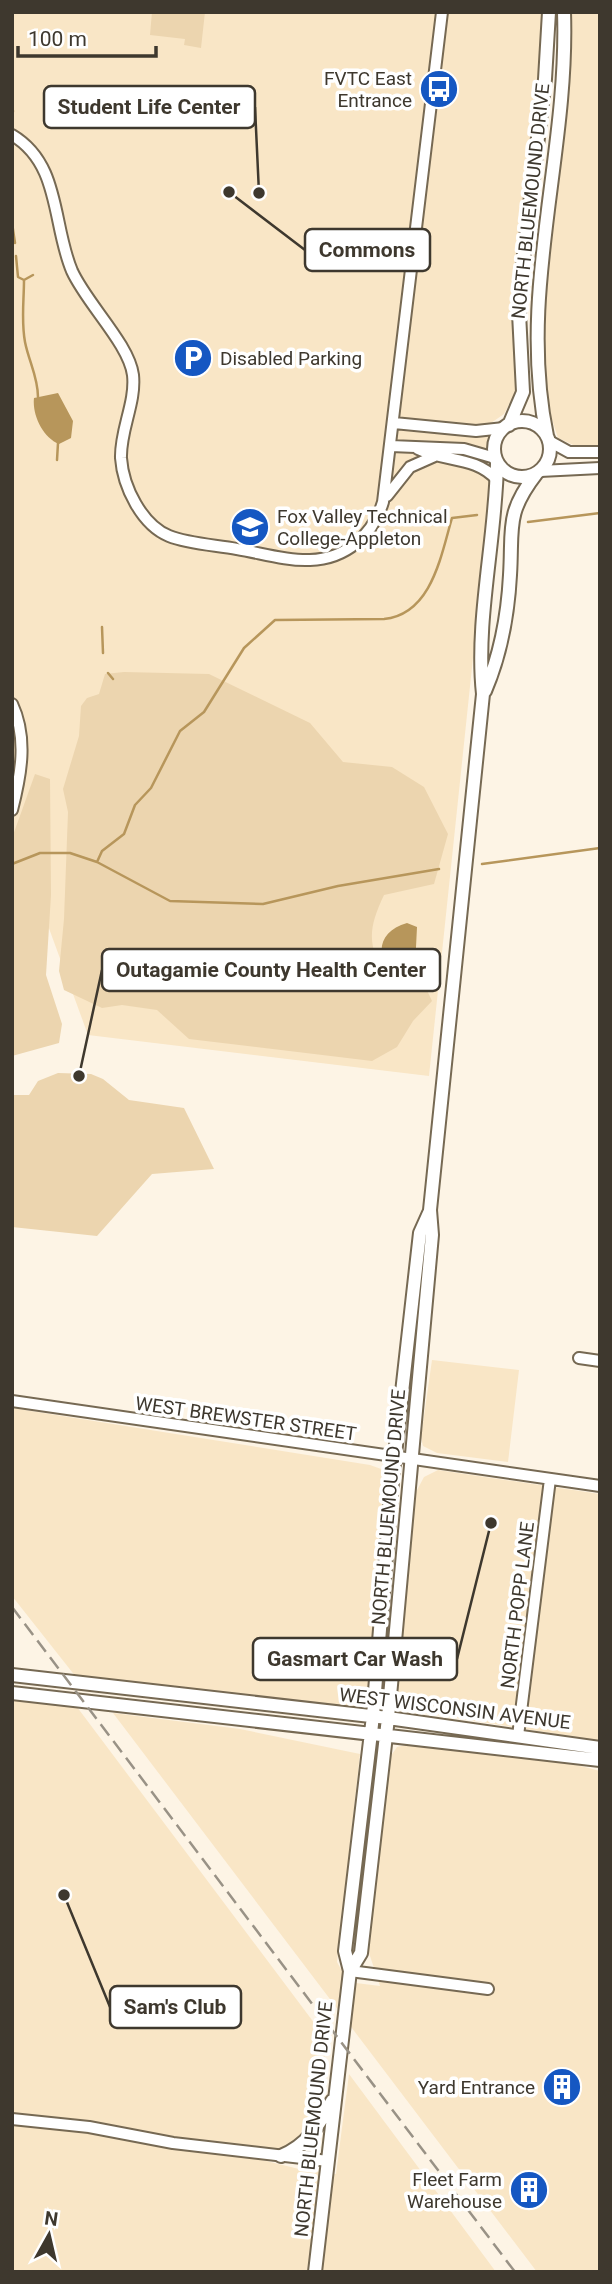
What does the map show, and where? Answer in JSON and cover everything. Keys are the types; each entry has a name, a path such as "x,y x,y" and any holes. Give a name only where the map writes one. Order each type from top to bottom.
{"main road":[{"name":"NORTH BLUEMOUND DRIVE","path":"506,426 523,392 519,313 545,79 549,12"},
{"name":"NORTH BLUEMOUND DRIVE","path":"548,438 540,397 536,314 565,63 564,12"},
{"path":"530,422 548,438 549,457 538,472 514,476 496,460 495,441 506,426 530,422"},
{"name":"NORTH BLUEMOUND DRIVE","path":"350,1971 361,1953 388,1718 432,1235 430,1210 483,694 480,666 497,480 496,460"},
{"name":"NORTH BLUEMOUND DRIVE","path":"483,694 494,668 507,601 512,514 519,495 538,472"},
{"name":"NORTH BLUEMOUND DRIVE","path":"316,2272 350,1971 345,1951 373,1716 395,1457 420,1234 430,1210"},
{"name":"WEST WISCONSIN AVENUE","path":"12,1675 373,1716 600,1748"},
{"name":"WEST WISCONSIN AVENUE","path":"12,1693 600,1760"},
{"path":"281,2156 296,2150 313,2134 335,2094"}],"street":[{"path":"383,502 442,12"},
{"path":"12,135 41,161 51,184 59,230 72,270 87,300 128,357 133,387 121,460 128,488 148,521 170,537 314,560 330,557 355,545 373,525 383,502 404,472 416,463 437,455"},
{"path":"394,423 476,431 506,426"},
{"path":"548,438 569,452 600,453"},
{"path":"391,446 464,449 496,460"},
{"path":"418,449 472,462 488,470 497,480"},
{"path":"538,472 600,468"},
{"path":"12,704 21,731 22,751 12,810"},
{"path":"579,1358 600,1361"},
{"name":"WEST BREWSTER STREET","path":"12,1401 600,1486"},
{"name":"NORTH POPP LANE","path":"518,1735 550,1479"},
{"path":"350,1971 488,1989"},
{"path":"12,2119 328,2161"}],"shaded area":[{"name":"Fox Valley Technical College-Appleton","path":"12,12 543,12 542,41 514,272 512,327 518,388 504,414 491,423 487,478 491,487 429,1076 88,1035 24,860 12,864"},
{"path":"152,12 205,12 201,48 184,45 185,39 150,35"},
{"path":"571,12 600,12 600,447 580,448 558,438 546,401 543,371 543,300 570,65"},
{"path":"58,393 73,421 71,438 59,444 44,431 34,405 34,398"},
{"path":"105,674 209,674 310,723 343,762 392,767 424,787 448,834 434,884 384,895 373,927 375,955 386,977 424,984 432,1001 413,1021 397,1047 372,1061 189,1039 157,1010 122,1005 102,1008 64,990 59,971 68,812 63,789 79,736 81,706 87,698 99,694"},
{"path":"35,774 50,779 51,895 46,975 62,1024 59,1043 12,1056 12,838"},
{"path":"407,923 417,927 415,967 407,973 388,971 382,955 383,941 392,930"},
{"path":"58,1073 91,1074 103,1079 129,1100 184,1108 214,1169 152,1174 97,1236 12,1227 12,1095 29,1095 38,1081"},
{"path":"432,1360 519,1370 508,1462 437,1453 423,1446 421,1437"},
{"path":"12,1408 370,1465 384,1470 392,1481 367,1699 360,1707 348,1709 76,1677 12,1596"},
{"path":"438,1470 600,1494 600,1741 413,1711 400,1702 397,1690 416,1492 424,1477"},
{"path":"12,1699 77,1707 327,2040 316,2117 310,2130 291,2144 258,2159 336,2174 349,2074 496,2272 12,2272"},
{"path":"113,1713 240,1729 360,1754 337,1962 348,1982 380,1986 369,1953 368,1939 390,1757 397,1747 410,1744 577,1765 600,1771 600,2272 537,2272"}],"waterway":[{"path":"12,117 13,111"},
{"path":"12,223 15,243"},
{"path":"16,256 18,277 24,280 25,342 37,383 38,397"},
{"path":"24,280 33,275"},
{"path":"57,460 58,443"},
{"path":"528,522 600,513"},
{"path":"97,862 102,851 124,834 135,805 151,788 180,731 204,712 244,648 275,620 384,619 400,615 424,595 438,565 452,518 477,515"},
{"path":"102,627 103,653"},
{"path":"108,673 113,679"},
{"path":"482,864 600,848"},
{"path":"12,864 40,853 70,853 97,862 170,901 263,904 338,886 439,869"}],"railway":[{"path":"12,1607 515,2272"}],"place":[{"name":"FVTC East Entrance","path":"439,89"},
{"name":"Commons","path":"229,192"},
{"name":"Student Life Center","path":"259,193"},
{"name":"Disabled Parking","path":"193,358"},
{"name":"Fox Valley Technical College-Appleton","path":"250,527"},
{"name":"Outagamie County Health Center","path":"79,1076"},
{"name":"Gasmart Car Wash","path":"491,1523"},
{"name":"Sam's Club","path":"64,1895"},
{"name":"Yard Entrance","path":"562,2087"},
{"name":"Fleet Farm Warehouse","path":"529,2190"}]}
